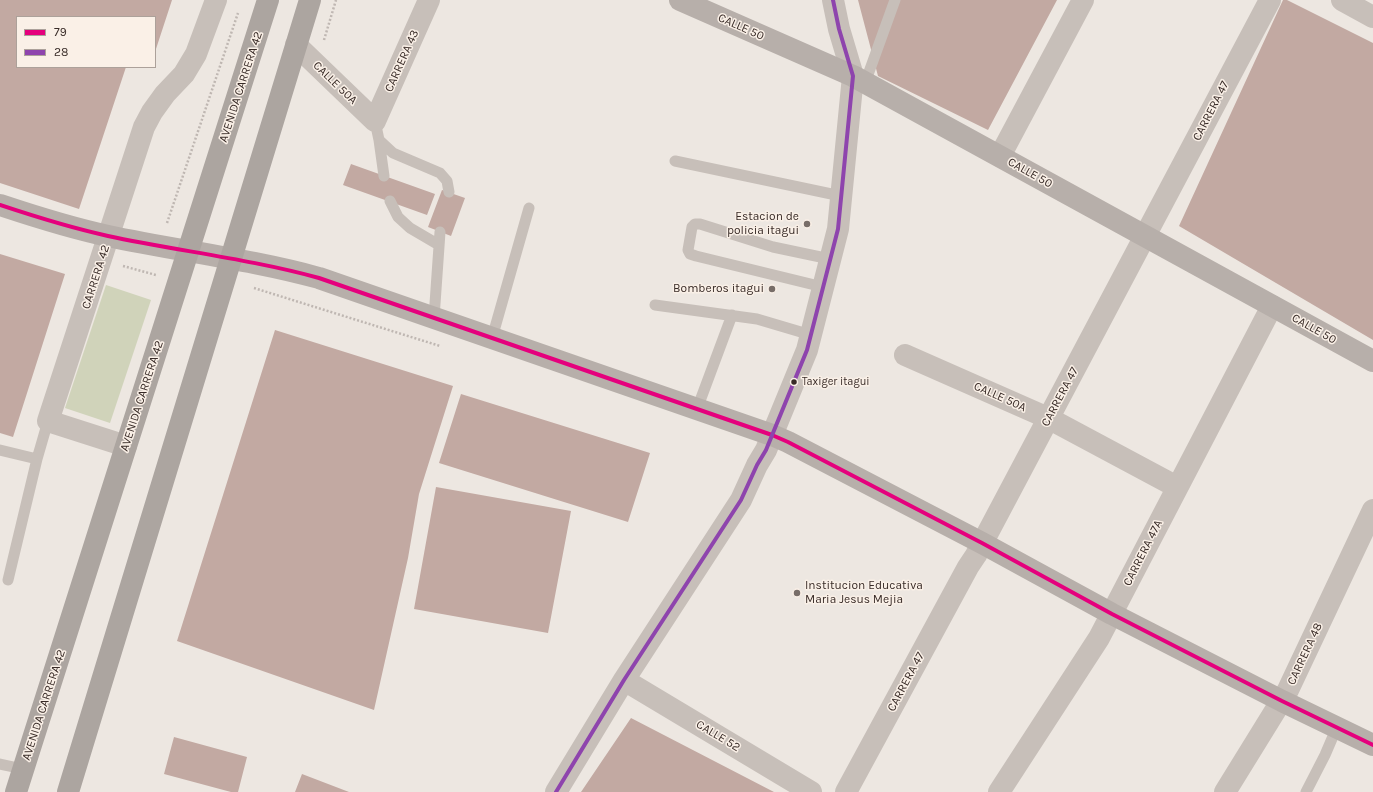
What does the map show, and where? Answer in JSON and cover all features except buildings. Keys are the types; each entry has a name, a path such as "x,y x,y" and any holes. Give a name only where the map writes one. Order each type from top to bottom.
{"highway":[{"name":"AVENIDA CARRERA 42","path":"16,792 268,0"},
{"path":"68,792 310,0"}],"street":[{"name":"CARRERA 42","path":"48,421 144,127 152,112 184,74 196,54 216,0"},
{"name":"CARRERA 43","path":"377,130 429,0"},
{"name":"CALLE 50","path":"680,0 859,79 1373,361"},
{"path":"1000,156 1083,0"},
{"name":"CARRERA 47","path":"846,792 982,543 1146,237 1270,0"},
{"path":"1342,0 1373,17"},
{"path":"556,792 624,680 741,500 772,435 807,350 838,229 841,196 859,79 839,30 837,3"},
{"name":"CALLE 50A","path":"296,45 377,130"},
{"path":"0,205 65,226 109,236 290,270 319,278 772,435 982,543 1112,614 1282,701 1373,745"},
{"name":"CARRERA 47A","path":"999,792 1099,638 1272,306"},
{"name":"CALLE 50A","path":"906,355 1048,418 1178,487"},
{"path":"48,421 126,446"},
{"name":"CARRERA 48","path":"1225,792 1282,701 1366,543 1373,510"},
{"name":"CALLE 52","path":"624,680 811,792"}],"lane":[{"path":"859,79 895,0"},
{"path":"377,130 384,176"},
{"path":"377,130 393,154 440,173 447,181 449,192"},
{"path":"675,161 841,196"},
{"path":"390,201 398,217 410,228 439,245"},
{"path":"492,338 529,208"},
{"path":"823,286 690,254 688,250 692,227 695,224 700,224 774,247 830,259"},
{"path":"434,318 440,232"},
{"path":"655,305 757,319 811,335"},
{"path":"697,409 732,315"},
{"path":"8,580 37,459 48,421"},
{"path":"0,450 37,459"},
{"path":"1306,792 1325,755 1337,727"},
{"path":"0,764 24,769"}],"path":[{"path":"167,223 240,7"}],"green space":[{"path":"106,285 151,300 110,423 65,408"}],"transit line":[{"name":"28","path":"556,792 624,680 741,500 757,465 766,450 807,350 838,229 853,76 839,29 833,0"},
{"name":"79","path":"0,205 94,233 240,260 319,278 772,435 982,543 1112,614 1282,701 1373,745"}],"place":[{"name":"Estacion de policia itagui","path":"807,224"},
{"name":"Bomberos itagui","path":"772,289"},
{"name":"Taxiger itagui","path":"794,382"},
{"name":"Institucion Educativa Maria Jesus Mejia","path":"797,593"}]}
